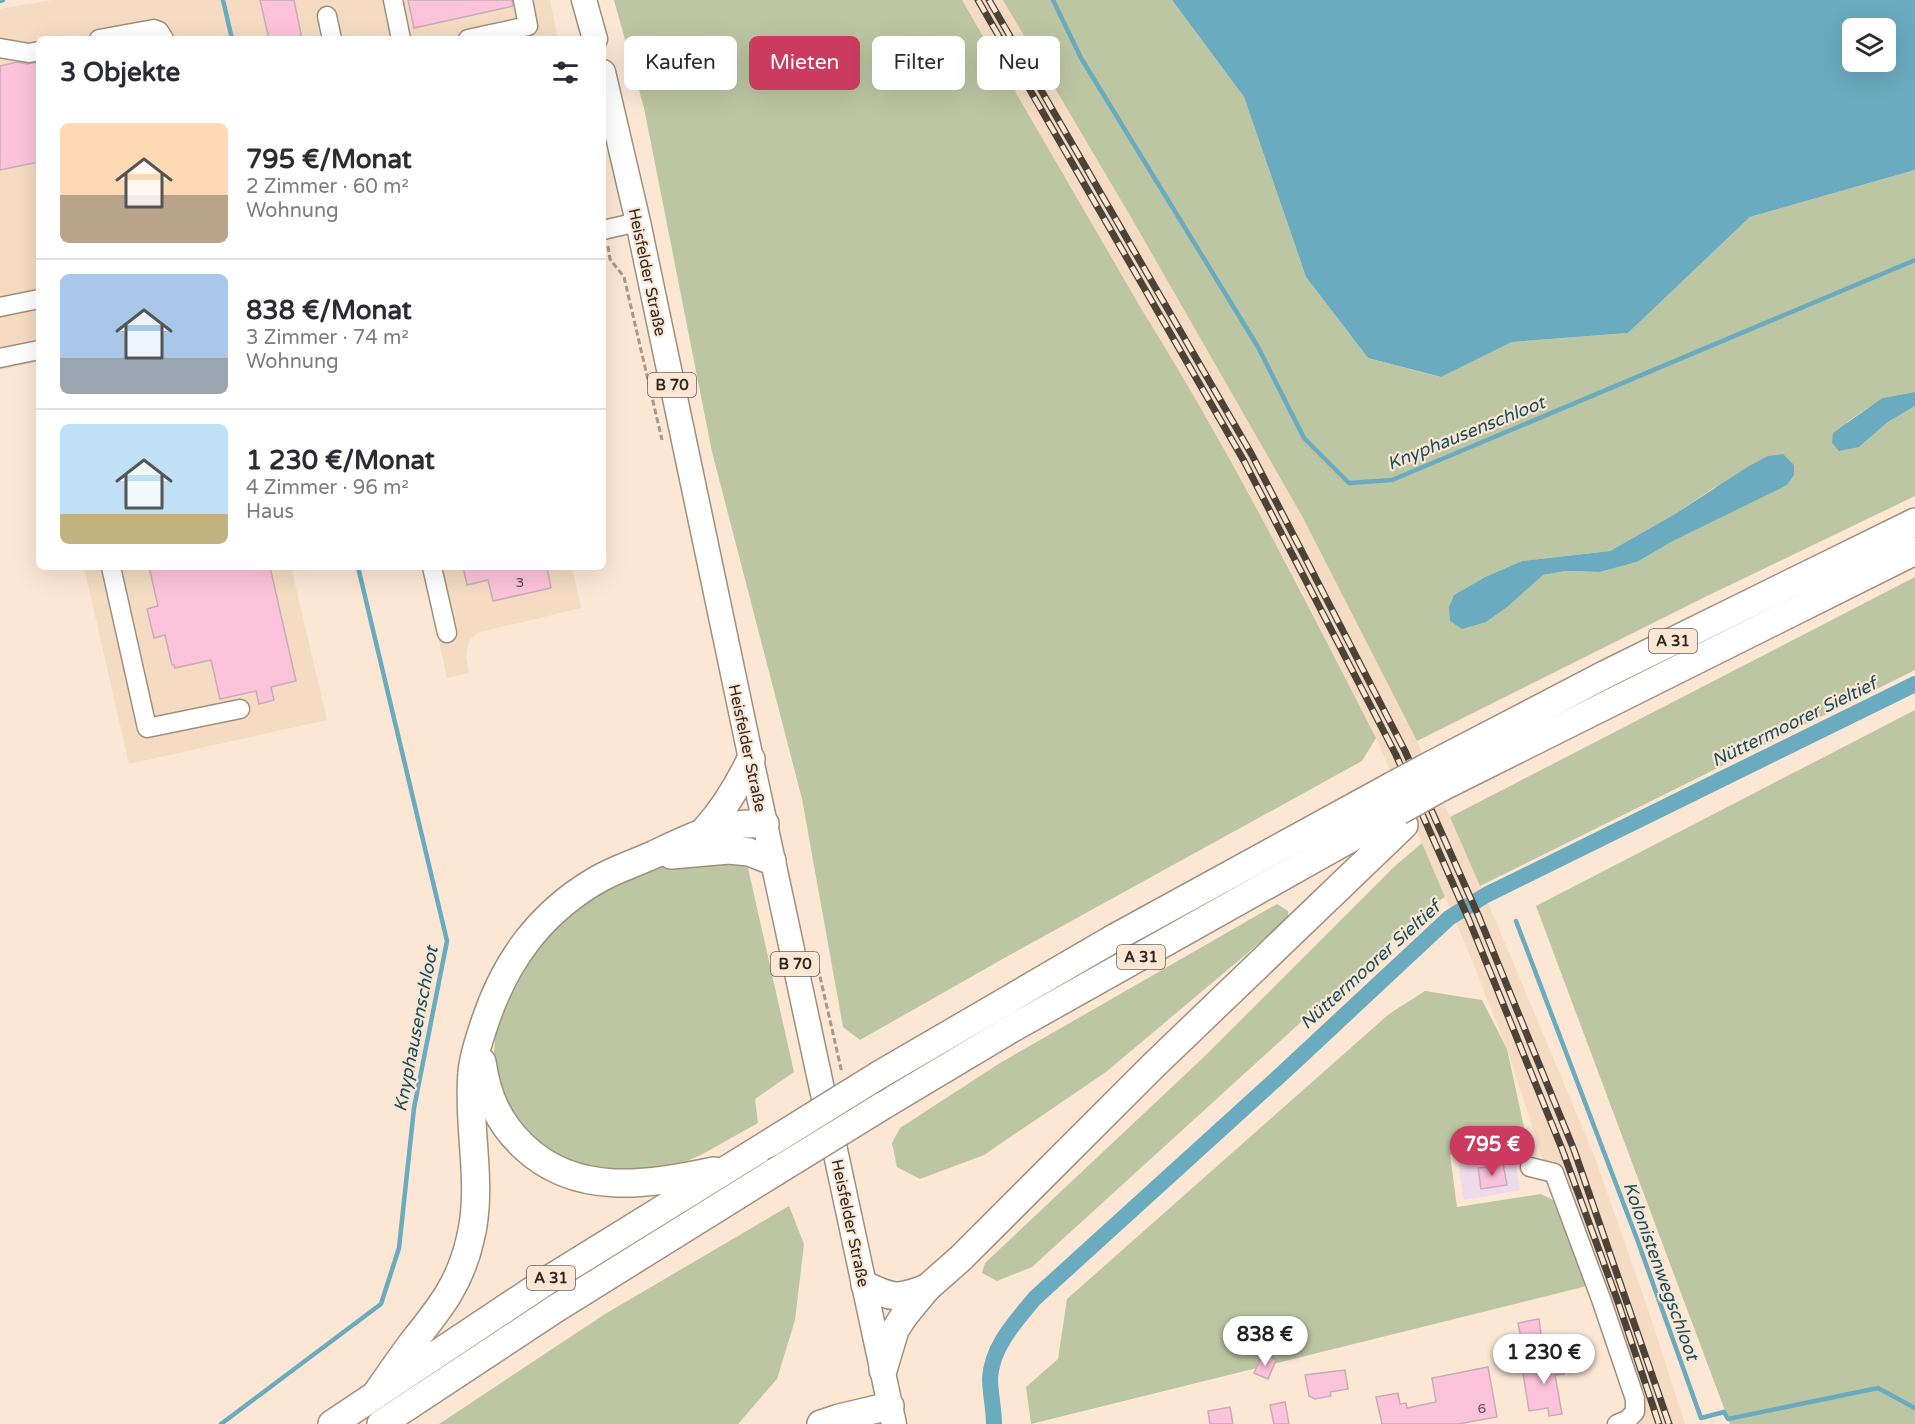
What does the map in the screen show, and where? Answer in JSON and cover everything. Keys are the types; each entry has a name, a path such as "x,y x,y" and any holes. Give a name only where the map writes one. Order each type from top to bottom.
{"highway":[{"name":"A 31","path":"381,1424 555,1309 884,1105 1011,1029 1415,796 1606,674 1915,522"},
{"name":"A 31","path":"332,1424 548,1280 879,1075 1116,938 1415,796 1915,551"},
{"path":"705,830 736,790 750,759"},
{"path":"883,1370 895,1330 927,1288 961,1258 1154,1065 1415,796"},
{"path":"376,1394 440,1309 460,1273 470,1241 476,1187 471,1100 472,1071 479,1038 498,986 511,962 540,925 565,902 596,880 705,830 744,823 765,824"},
{"path":"643,859 694,851 729,850 749,852 772,861"},
{"path":"479,1038 488,1093 502,1122 528,1152 555,1169 576,1178 614,1183 679,1178 730,1168"},
{"path":"865,1285 887,1296 908,1296 927,1288"},
{"path":"821,1424 839,1418 892,1415"}],"main road":[{"path":"584,0 594,36"},
{"name":"Heisfelder Straße","path":"606,85 638,222 750,759 892,1415"}],"street":[{"path":"393,0 399,36"},
{"path":"482,36 528,26 523,0"},
{"path":"327,16 331,36"},
{"path":"116,36 154,29 162,36"},
{"path":"0,48 28,53 36,52"},
{"path":"606,229 638,222"},
{"path":"0,307 36,300"},
{"path":"0,358 36,351"},
{"path":"112,570 147,728 240,709"},
{"path":"433,570 447,633"},
{"path":"1530,1167 1554,1173 1635,1399 1635,1412 1627,1420 1617,1424"}],"shaded area":[{"path":"53,0 550,0 557,36 36,36 36,362 0,370 0,9"},
{"path":"962,0 1004,0 1025,36 983,36"},
{"path":"1014,90 1057,90 1302,516 1417,741 1594,1155 1685,1424 1638,1424 1591,1285 1557,1202 1507,1049 1467,948 1376,738 1297,582 1171,357"},
{"path":"85,570 292,570 327,720 129,764"},
{"path":"424,570 573,570 581,608 477,633 470,640 467,648 469,673 447,678"},
{"path":"1514,1153 1520,1190 1464,1200 1458,1163"}],"green space":[{"path":"614,0 962,0 983,36 977,36 977,90 1014,90 1174,362 1292,575 1376,738 1362,761 860,1040 843,1027 802,799 712,452 639,90 737,90 737,36 624,36"},
{"path":"1003,0 1172,0 1244,97 1306,277 1368,358 1440,377 1512,342 1628,333 1750,217 1915,170 1915,392 1882,398 1846,423 1859,447 1888,422 1915,406 1915,496 1703,598 1417,741 1302,516 1056,90 1060,90 1060,36 1024,36","holes":["1717,486 1673,541 1637,562 1600,572 1566,571 1543,575 1529,586 1454,595 1485,577 1522,561 1610,551 1675,514"]},
{"path":"1915,577 1915,670 1480,886 1450,817"},
{"path":"1915,710 1915,1424 1730,1424 1536,906"},
{"path":"1422,843 1445,897 1423,911 1032,1267 997,1281 982,1273 985,1263 1207,1054 1395,866"},
{"path":"740,861 748,868 794,1072 755,1099 758,1123 701,1155 665,1170 637,1176 562,1165 513,1121 495,1075 496,1031 508,982 571,905 664,862"},
{"path":"1277,904 1288,911 1288,919 1106,1072 984,1155 920,1179 897,1167 892,1143 900,1128 1000,1063"},
{"path":"1425,991 1482,1000 1507,1049 1525,1132 1450,1155 1457,1207 1541,1194 1557,1202 1591,1285 1031,1424 1026,1387 1058,1359 1067,1299 1389,1014"},
{"path":"789,1206 804,1244 795,1320 777,1379 738,1424 439,1424 605,1314"}],"water":[{"path":"1172,0 1915,0 1915,170 1750,217 1628,333 1512,342 1441,377 1368,358 1306,277 1244,97"},
{"path":"1915,392 1915,406 1888,422 1859,447 1839,451 1832,443 1833,433 1882,398"},
{"path":"1783,454 1794,465 1794,475 1787,485 1673,541 1637,562 1600,572 1566,571 1543,575 1486,622 1462,629 1450,621 1449,607 1454,595 1485,577 1522,561 1610,551 1675,514 1749,466 1768,456"}],"building":[{"path":"260,0 294,0 301,36 268,36"},
{"path":"408,0 512,0 513,6 414,28"},
{"path":"17,62 36,62 36,163 0,170 0,66"},
{"path":"150,570 271,570 296,681 271,687 274,700 259,704 256,691 220,699 211,660 175,668 172,665 165,635 154,638 147,609 158,606"},
{"path":"464,570 548,570 551,588 493,601 488,580 467,585"},
{"path":"1503,1164 1507,1185 1481,1189 1478,1168"},
{"path":"1539,1319 1541,1334 1521,1338 1518,1323"},
{"path":"1263,1354 1276,1360 1268,1379 1254,1373"},
{"path":"1566,1356 1569,1370 1564,1371 1564,1374 1555,1375 1562,1414 1549,1416 1548,1408 1529,1411 1522,1367"},
{"path":"1488,1367 1497,1417 1458,1424 1382,1424 1376,1397 1398,1393 1400,1404 1406,1403 1407,1408 1436,1402 1432,1378"},
{"path":"1345,1370 1348,1389 1330,1392 1331,1396 1315,1399 1309,1396 1305,1375"},
{"path":"1285,1402 1289,1424 1274,1424 1270,1405"},
{"path":"1230,1407 1233,1424 1210,1424 1208,1411"}],"waterway":[{"name":"Knyphausenschloot","path":"223,0 231,36"},
{"name":"Knyphausenschloot","path":"1053,0 1081,58 1258,347 1304,438 1349,483 1392,480 1915,260"},
{"name":"Knyphausenschloot","path":"221,1424 381,1304 399,1248 414,1108 447,941 359,570"},
{"name":"Nüttermoorer Sieltief","path":"994,1424 990,1378 995,1355 1006,1335 1035,1298 1449,918 1486,895 1915,684"},
{"name":"Kolonistenwegschloot","path":"1516,921 1637,1239 1701,1418 1724,1412 1728,1419 1878,1388 1915,1408"}],"railway":[{"path":"978,0 1244,461 1396,755 1469,920 1562,1149 1618,1302 1659,1424"},
{"path":"989,0 1252,455 1405,751 1479,917 1574,1150 1669,1424"}]}
